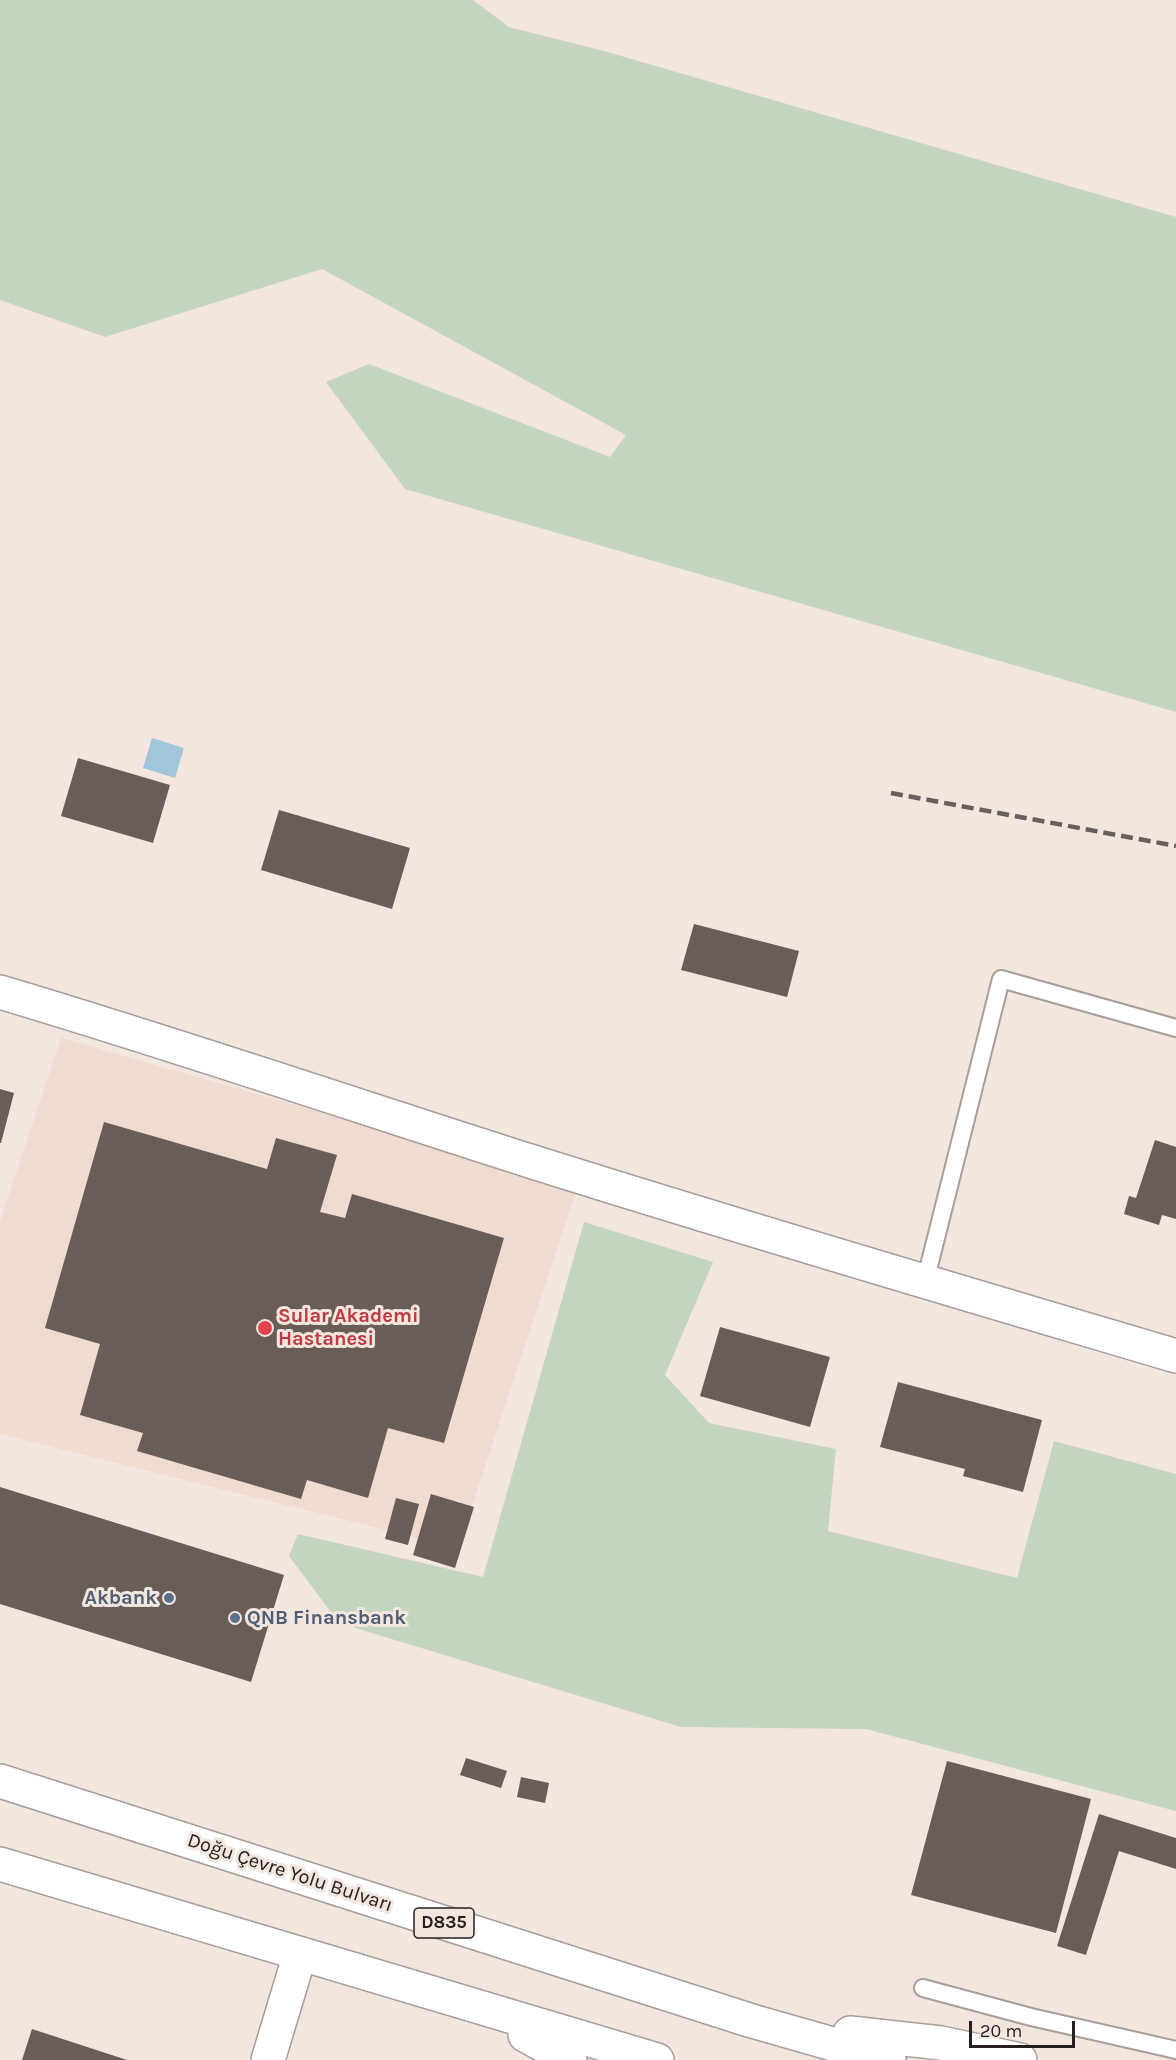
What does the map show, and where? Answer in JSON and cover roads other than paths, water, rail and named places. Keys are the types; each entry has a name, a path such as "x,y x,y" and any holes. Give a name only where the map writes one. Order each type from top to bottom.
{"main road":[{"path":"0,992 533,1162 1176,1356"},
{"name":"Doğu Çevre Yolu Bulvarı","path":"0,1781 752,2021 889,2060"},
{"path":"0,1864 657,2060"},
{"path":"268,2060 300,1954"},
{"path":"471,2005 570,2060"},
{"name":"Doğu Çevre Yolu Bulvarı","path":"752,2021 941,2043 1020,2060"}],"lane":[{"path":"926,1282 1001,980 1176,1028"},
{"path":"923,1988 1031,2018 1176,2050"}],"water":[{"path":"152,738 184,748 175,778 143,768"}],"railway":[{"path":"891,793 1176,846"}],"place":[{"name":"Sular Akademi Hastanesi","path":"265,1328"},
{"name":"Akbank","path":"169,1598"},
{"name":"QNB Finansbank","path":"235,1618"}]}
